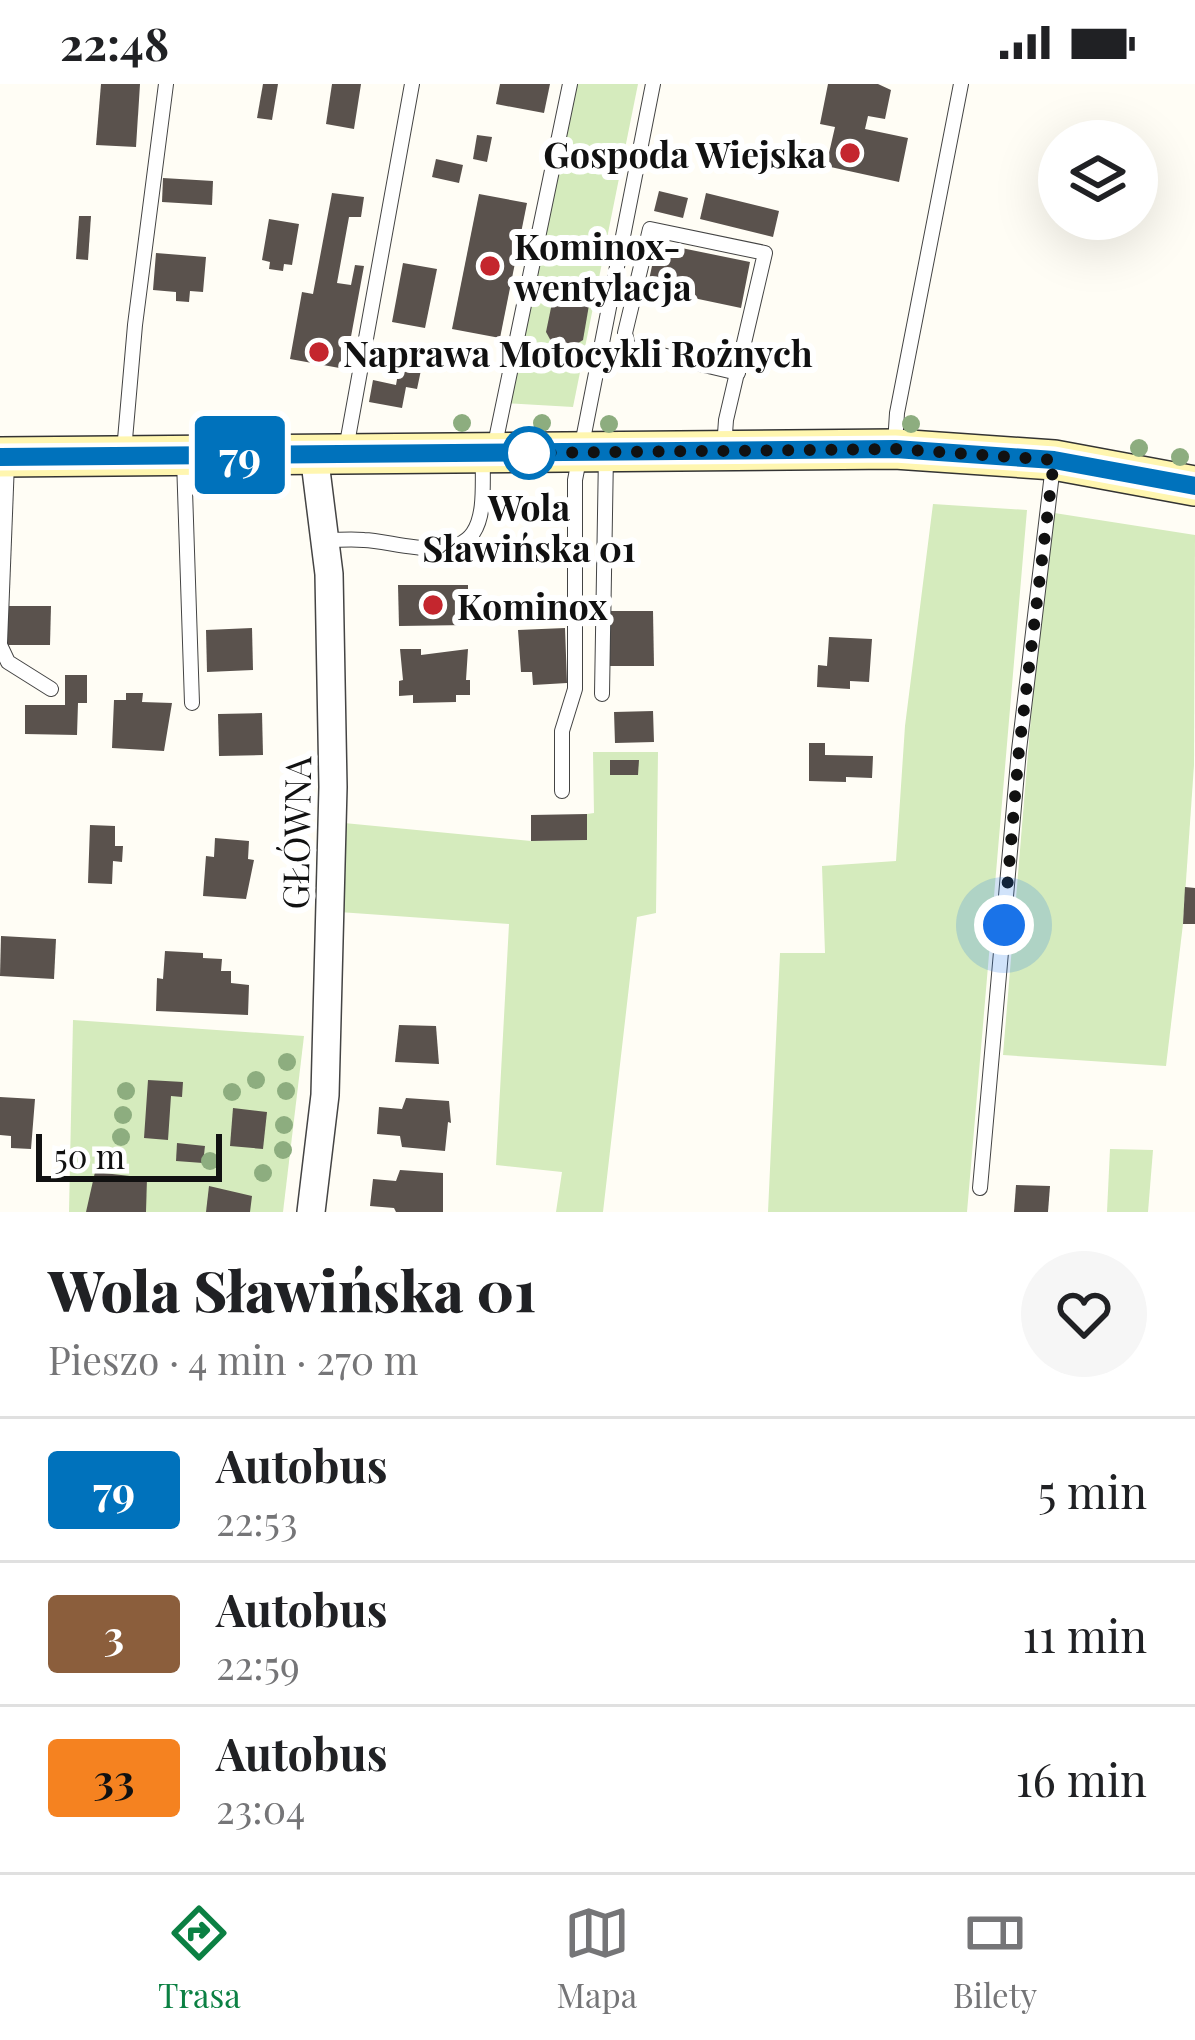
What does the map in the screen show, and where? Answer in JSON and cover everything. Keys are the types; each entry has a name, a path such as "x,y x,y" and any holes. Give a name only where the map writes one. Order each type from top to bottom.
{"main road":[{"path":"4,457 895,449 1054,460 1195,486"}],"street":[{"name":"GŁÓWNA","path":"311,1212 325,1095 333,787 326,540 316,490 330,454"}],"lane":[{"path":"124,456 135,325 166,84"},
{"path":"330,454 412,84"},
{"path":"326,540 368,539 412,547 457,545 471,537 479,519 488,454 569,84"},
{"path":"602,694 592,453 653,84"},
{"path":"895,449 897,413 961,84"},
{"path":"724,452 765,253 650,229 625,333 628,347 738,373"},
{"path":"562,791 562,730 575,689 575,480 592,453"},
{"path":"184,455 191,704"},
{"path":"4,457 0,644 8,662 51,689"},
{"path":"980,1188 1019,750 1054,460"}],"green space":[{"path":"567,84 638,84 573,407 504,403"},
{"path":"933,504 1027,510 967,1212 768,1212 780,953 825,953 822,866 896,861 905,726"},
{"path":"1048,512 1195,535 1194,765 1183,924 1166,1066 1003,1055"},
{"path":"593,752 658,752 656,913 637,917 603,1212 556,1212 562,1172 496,1165 509,924 339,912 344,823 531,841 587,840 587,814 594,813"},
{"path":"73,1020 304,1036 283,1212 69,1212"},
{"path":"1110,1149 1153,1150 1148,1212 1107,1212"}],"building":[{"path":"101,84 140,84 136,147 96,145"},
{"path":"263,84 278,84 272,120 257,118"},
{"path":"332,84 361,84 354,129 326,124"},
{"path":"500,84 550,84 544,113 496,104"},
{"path":"828,84 878,84 891,90 885,119 868,116 865,129 908,138 899,182 826,166 835,127 820,124"},
{"path":"477,135 492,137 487,162 473,159"},
{"path":"436,159 463,165 459,183 432,177"},
{"path":"163,178 213,181 212,205 162,202"},
{"path":"659,191 688,198 683,218 654,211"},
{"path":"332,193 364,197 361,217 349,217 337,283 351,285 355,265 364,266 345,369 290,359 302,292 313,294"},
{"path":"706,193 779,211 773,237 700,219"},
{"name":"Kominox- wentylacja","path":"479,194 527,203 500,338 452,329"},
{"path":"79,216 91,216 88,260 76,259"},
{"path":"269,219 299,224 292,265 284,264 283,271 269,269 270,262 262,260"},
{"path":"657,243 750,262 741,308 676,291 647,289"},
{"path":"156,253 206,257 203,292 190,291 189,302 176,301 176,292 153,290"},
{"path":"403,263 437,269 425,328 392,322"},
{"path":"561,293 584,297 589,305 583,340 575,345 551,341 546,332 553,298"},
{"path":"402,351 424,356 417,389 406,387 402,408 369,402 373,380 396,385"},
{"name":"Kominox","path":"398,585 468,585 468,625 399,626"},
{"path":"8,606 51,606 50,645 7,645"},
{"path":"609,611 653,611 654,666 610,666"},
{"path":"252,628 253,670 207,672 206,630"},
{"path":"565,628 567,683 533,685 532,672 521,672 518,630"},
{"path":"829,637 872,639 869,682 850,681 850,689 817,687 818,665 827,666"},
{"path":"400,649 421,649 421,655 468,649 470,695 456,695 456,702 413,703 413,695 399,696 399,681 403,680"},
{"path":"65,675 87,675 87,703 78,703 77,735 25,734 25,705 65,705"},
{"path":"126,693 143,693 142,702 172,703 164,751 112,748 114,700 126,700"},
{"path":"653,711 654,742 615,743 614,712"},
{"path":"262,713 263,755 219,756 218,714"},
{"path":"809,743 825,743 825,755 873,756 872,778 809,781"},
{"path":"610,760 639,760 638,775 610,775"},
{"path":"587,814 587,840 531,841 531,815"},
{"path":"90,825 115,826 115,846 123,846 122,862 113,861 112,884 88,883"},
{"path":"215,838 249,841 248,859 254,860 246,899 203,896 206,856 214,857"},
{"path":"1185,887 1195,888 1195,924 1183,924"},
{"path":"1,936 56,939 54,979 0,976"},
{"path":"165,951 222,959 221,971 231,971 231,983 249,985 248,1015 156,1011 157,978 163,979"},
{"path":"399,1025 436,1026 439,1064 395,1062"},
{"path":"148,1080 183,1082 182,1097 171,1096 168,1140 144,1138"},
{"path":"0,1097 35,1099 31,1149 11,1148 11,1136 0,1135"},
{"path":"406,1098 449,1101 451,1123 445,1151 402,1147 400,1136 377,1134 379,1107 402,1109"},
{"path":"233,1108 267,1112 263,1149 230,1146"},
{"path":"177,1143 205,1146 203,1163 176,1161"},
{"path":"400,1170 443,1173 443,1212 396,1212 370,1206 373,1179 396,1181"},
{"path":"95,1172 147,1178 146,1212 86,1212"},
{"path":"1016,1185 1050,1186 1048,1212 1014,1212"},
{"path":"209,1186 252,1196 250,1212 206,1212"}],"bus line":[{"name":"79","path":"0,457 895,449 1054,460 1195,486"}],"place":[{"name":"Gospoda Wiejska","path":"850,153"},
{"name":"Kominox- wentylacja","path":"490,266"},
{"name":"Naprawa Motocykli Rożnych","path":"319,352"},
{"name":"Wola Sławińska 01","path":"529,453"},
{"name":"Kominox","path":"433,605"}],"route":[{"path":"529,453 895,449 1054,460 1019,750 1004,925"}]}
